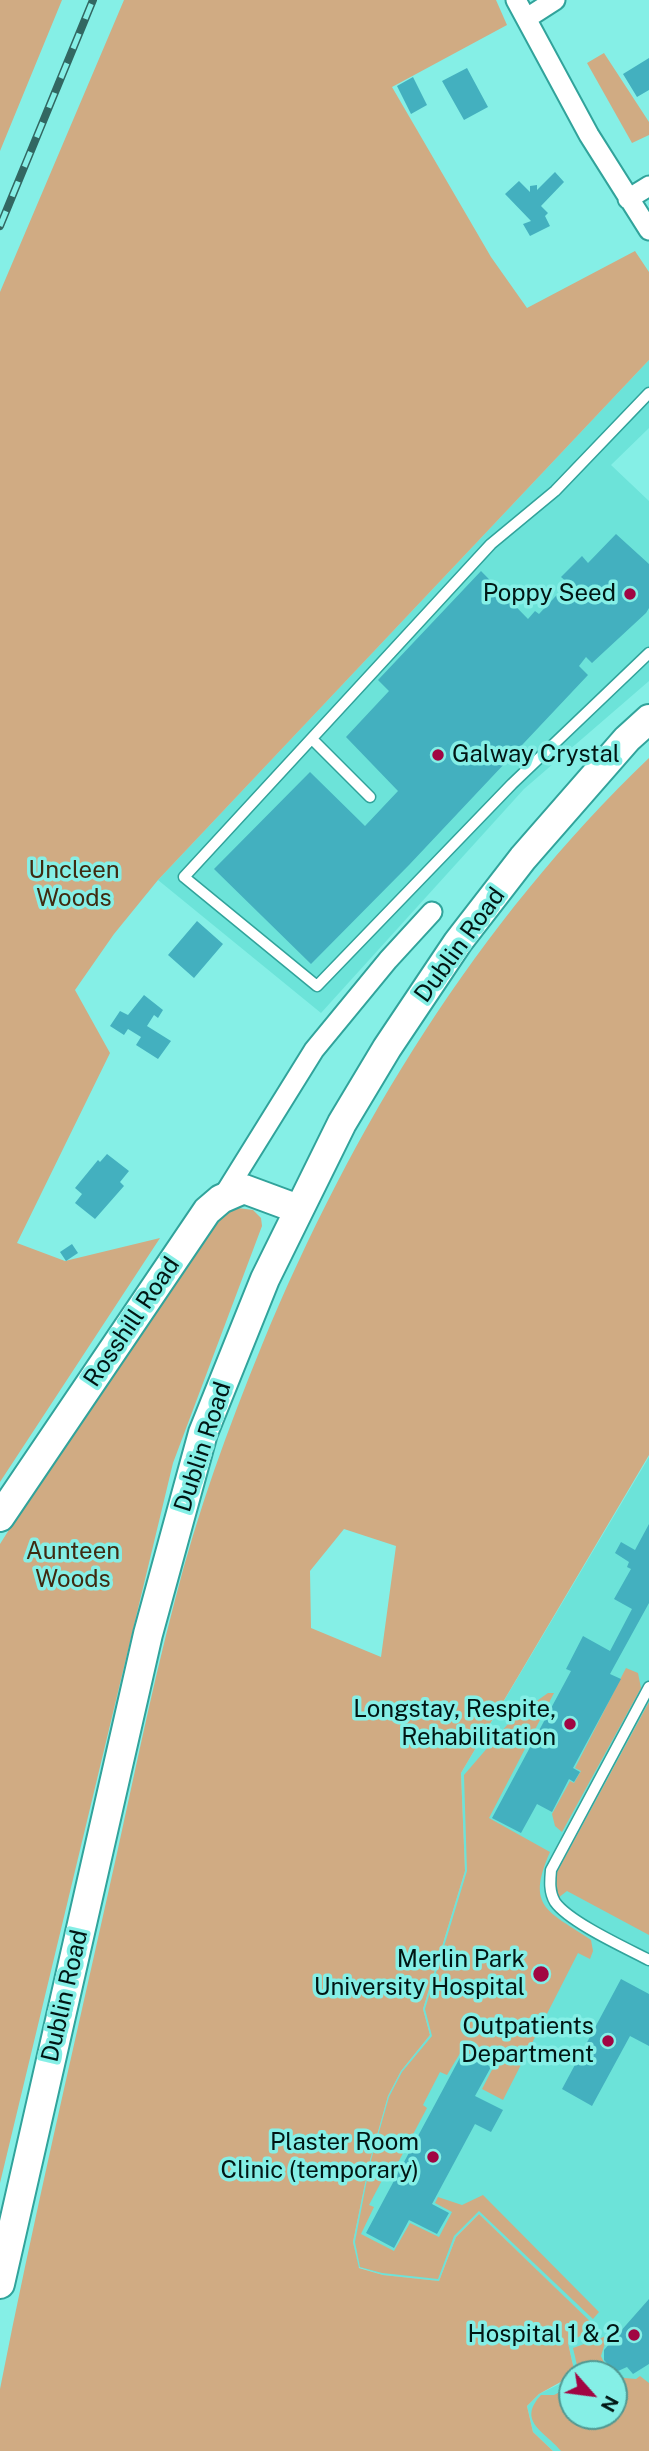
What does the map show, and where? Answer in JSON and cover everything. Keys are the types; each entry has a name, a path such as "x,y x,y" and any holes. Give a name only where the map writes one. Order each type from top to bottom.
{"main road":[{"name":"Dublin Road","path":"0,2284 148,1634 203,1433 265,1279 342,1123 380,1059 458,942 523,858 627,739 649,719"},
{"path":"221,1199 244,1188 298,1209"},
{"name":"Rosshill Road","path":"0,1517 207,1211 221,1199"}],"street":[{"path":"516,0 589,135 649,230"},
{"path":"527,18 555,0"},
{"path":"628,199 649,186"},
{"path":"221,1199 326,1036 388,960 432,912"}],"lane":[{"path":"649,393 555,491 491,544 417,621 313,740 184,877 317,986 512,784 649,653"},
{"path":"313,740 370,797"},
{"path":"649,1687 551,1870 550,1882 551,1895 566,1912 649,1959"}],"shaded area":[{"name":"Galway Crystal","path":"649,360 649,428 611,465 649,501 649,681 524,789 321,1013 158,880"},
{"name":"Merlin Park University Hospital","path":"649,1457 649,2451 553,2451 533,2432 527,2406 539,2394 558,2385 558,2430 628,2430 628,2360 572,2360 568,2343 595,2327 479,2214 456,2237 439,2281 383,2275 358,2267 353,2242 369,2164 388,2096 401,2071 430,2035 423,2009 465,1871 461,1773"}],"green space":[{"path":"0,0 62,0 0,151"},
{"name":"Uncleen Woods","path":"124,0 496,0 507,25 392,87 491,257 527,308 635,251 649,272 649,360 158,880 114,934 75,990 110,1053 17,1243 65,1261 160,1238 0,1482 0,292"},
{"path":"604,53 649,122 649,135 632,143 587,63"},
{"path":"649,758 649,1455 461,1773 465,1871 423,2009 430,2035 401,2071 388,2096 369,2164 353,2242 359,2268 383,2275 439,2281 456,2237 479,2214 596,2327 568,2343 572,2360 558,2360 558,2383 539,2394 527,2406 533,2432 553,2451 0,2451 0,2389 26,2263 149,1708 203,1503 262,1345 337,1184 379,1106 425,1031 475,958 529,888 587,822","holes":["344,1529 396,1546 381,1657 311,1628 310,1571"]},
{"name":"Aunteen Woods","path":"230,1207 253,1210 261,1218 262,1226 173,1463 0,2183 0,1544 181,1258"},
{"path":"626,1668 638,1673 641,1688 562,1832 555,1826 552,1814 570,1781 574,1783 581,1771 575,1768"},
{"path":"548,1693 554,1693 489,1818 550,1852 540,1885 541,1897 553,1914 591,1940 593,1951 590,1959 578,1953 503,2100 482,2089 494,2066 462,2050 447,2075 440,2072 423,2105 427,2108 393,2172 388,2169 369,2205 374,2207 361,2234 394,2251 410,2223 439,2237 452,2212 435,2203 438,2197 462,2205 483,2195 599,2312 593,2319 479,2211 454,2236 438,2279 382,2273 360,2267 355,2242 370,2164 389,2097 402,2072 432,2036 425,2009 467,1871 464,1775 514,1717"},
{"path":"649,1702 649,1935 567,1891 558,1898 555,1876"},
{"path":"615,2333 605,2343 601,2356 603,2360 576,2360 573,2348"},
{"path":"640,2376 649,2383 649,2451 561,2451 532,2420 531,2412 541,2395 558,2393 558,2430 628,2430 628,2378 636,2379"}],"building":[{"path":"649,58 649,90 637,97 623,74"},
{"path":"467,68 488,107 464,120 442,81"},
{"path":"413,77 427,105 411,114 397,86"},
{"path":"555,172 564,182 541,206 548,213 545,216 550,226 530,236 523,224 531,221 505,194 519,181 530,192 530,186 537,185 537,190"},
{"name":"Galway Crystal","path":"616,534 649,564 649,608 646,613 592,663 586,657 579,666 588,675 409,865 311,964 214,869 310,772 365,826 398,791 346,737 389,691 378,680 481,571 528,619 535,611 539,614 568,583 561,577 582,556 588,563"},
{"path":"197,921 223,944 194,978 168,955"},
{"path":"144,995 163,1010 158,1018 154,1015 147,1026 171,1041 158,1059 136,1045 141,1037 128,1029 124,1035 110,1026 120,1011 128,1015"},
{"path":"107,1154 129,1171 120,1182 124,1186 95,1219 75,1203 82,1194 75,1188 98,1160 100,1162"},
{"path":"72,1244 78,1253 66,1261 60,1252"},
{"name":"Longstay, Respite, Rehabilitation","path":"649,1524 649,1603 610,1674 621,1679 573,1768 580,1772 574,1782 569,1779 552,1812 537,1804 521,1833 492,1818 571,1671 566,1669 583,1636 610,1651 632,1609 614,1599 631,1569 627,1567 629,1562 615,1553 621,1542 635,1550"},
{"name":"Outpatients Department","path":"621,1979 649,1994 649,2046 630,2036 592,2106 562,2089"},
{"name":"Plaster Room Clinic (temporary)","path":"463,2052 491,2067 475,2096 503,2110 491,2132 475,2124 432,2204 449,2213 437,2234 409,2220 394,2248 366,2233"},
{"name":"Hospital 1 & 2","path":"649,2299 649,2364 633,2374 628,2368 628,2360 604,2360 604,2350"}],"railway":[{"path":"0,226 93,0"}],"place":[{"name":"Poppy Seed","path":"630,594"},
{"name":"Galway Crystal","path":"438,755"},
{"name":"Longstay, Respite, Rehabilitation","path":"570,1724"},
{"name":"Merlin Park University Hospital","path":"541,1974"},
{"name":"Outpatients Department","path":"608,2041"},
{"name":"Plaster Room Clinic (temporary)","path":"433,2157"},
{"name":"Hospital 1 & 2","path":"634,2335"}]}
